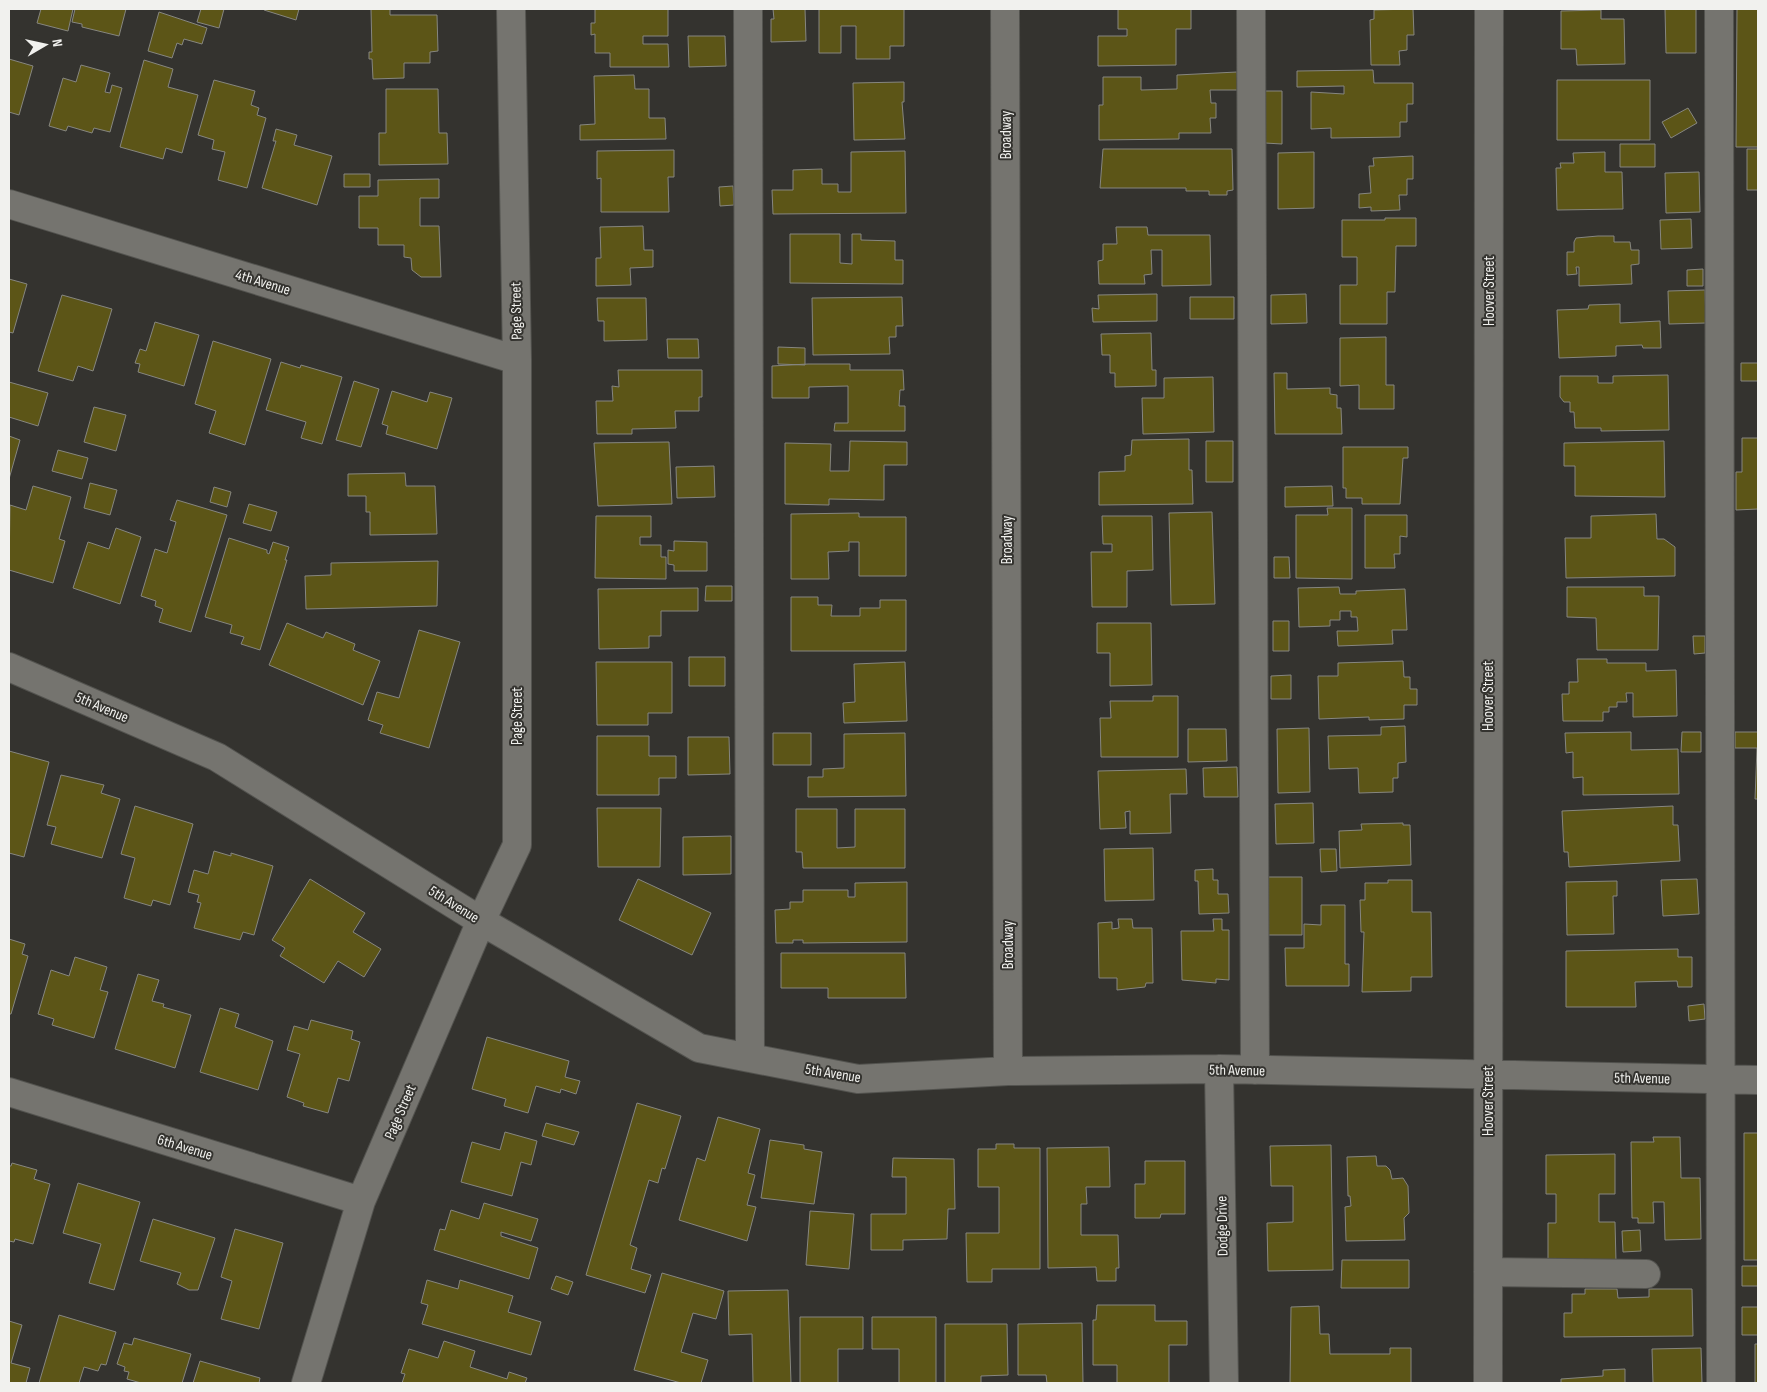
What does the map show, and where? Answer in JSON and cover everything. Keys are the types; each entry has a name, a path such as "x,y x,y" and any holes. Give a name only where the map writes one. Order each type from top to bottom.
{"street":[{"name":"Page Street","path":"306,1383 361,1202 481,921 517,846 517,360 511,9"},
{"path":"748,9 750,1058"},
{"name":"Broadway","path":"1005,9 1008,1071"},
{"path":"1251,9 1255,1070"},
{"name":"Hoover Street","path":"1488,1383 1489,9"},
{"path":"1719,9 1721,1383"},
{"name":"4th Avenue","path":"9,204 517,360"},
{"name":"5th Avenue","path":"9,667 217,757 481,921 699,1048 858,1079 1008,1071 1219,1069 1758,1080"},
{"name":"Dodge Drive","path":"1219,1069 1224,1383"},
{"name":"6th Avenue","path":"9,1092 361,1202"},
{"path":"1488,1272 1646,1274"}],"building":[{"path":"41,9 73,9 68,31 37,23"},
{"path":"75,9 126,9 119,36 82,27 82,24 72,22"},
{"path":"201,9 224,9 219,28 197,22"},
{"path":"265,9 299,9 296,20"},
{"path":"371,9 390,9 390,15 437,15 438,51 430,52 430,63 404,63 404,78 373,79 372,59 369,59 369,52 372,52"},
{"path":"595,9 668,9 668,36 643,36 643,44 668,44 669,67 610,67 610,53 595,53 595,34 591,35 591,23 595,23"},
{"path":"773,9 805,9 806,41 771,42 771,19 774,19"},
{"path":"819,9 904,9 904,46 890,46 890,59 856,59 856,26 841,26 841,53 819,53"},
{"path":"1118,9 1191,9 1191,29 1176,29 1176,65 1098,66 1098,36 1127,36 1127,29 1118,29"},
{"path":"1413,9 1414,35 1407,35 1407,50 1399,51 1400,65 1371,65 1370,20 1374,19 1374,10"},
{"path":"1665,9 1696,9 1696,53 1666,53"},
{"path":"1737,9 1758,9 1758,147 1736,147"},
{"path":"1601,10 1601,19 1624,19 1625,64 1577,65 1576,49 1561,49 1561,11"},
{"path":"159,12 207,28 202,44 184,39 182,45 177,43 172,58 148,51"},
{"path":"688,36 725,36 726,66 689,67"},
{"path":"9,59 33,66 19,115 9,112"},
{"path":"144,60 173,69 168,87 198,95 182,153 166,148 163,159 120,147"},
{"path":"81,65 110,73 105,92 110,93 112,85 122,88 110,132 94,128 92,133 68,126 66,131 49,126 63,78 76,82"},
{"path":"1373,70 1374,83 1413,83 1413,104 1407,104 1407,122 1400,122 1400,137 1331,138 1331,128 1311,129 1311,92 1344,94 1344,86 1297,87 1297,71"},
{"path":"1237,72 1238,90 1210,90 1211,103 1216,103 1216,118 1210,118 1211,133 1179,133 1179,139 1099,140 1099,105 1103,105 1103,77 1141,77 1141,90 1177,89 1177,75"},
{"path":"634,75 635,89 649,89 649,118 665,118 666,139 580,140 580,125 595,124 594,76"},
{"path":"214,80 255,91 251,105 259,108 257,115 266,118 247,188 218,180 225,152 212,149 214,140 198,135"},
{"path":"1557,80 1650,80 1650,140 1557,140"},
{"path":"904,82 904,102 902,102 905,139 854,140 853,83"},
{"path":"386,89 438,89 439,133 447,133 448,164 379,165 379,133 386,133"},
{"path":"1265,91 1282,91 1282,144 1265,143"},
{"path":"1688,108 1697,123 1671,138 1662,122"},
{"path":"276,129 297,135 294,145 332,156 317,205 262,188 276,141 273,141"},
{"path":"1620,144 1655,144 1655,167 1620,167"},
{"path":"1103,149 1232,149 1233,190 1227,191 1227,195 1209,195 1209,191 1186,191 1186,188 1100,188"},
{"path":"1747,149 1758,149 1758,190 1747,190"},
{"path":"674,150 674,177 668,177 669,212 601,212 601,178 597,179 597,151"},
{"path":"905,151 906,213 773,214 772,190 793,190 793,170 822,169 822,184 838,184 838,192 851,192 851,152"},
{"path":"1314,152 1314,208 1278,209 1278,153"},
{"path":"1605,152 1605,172 1622,172 1623,209 1557,210 1556,168 1561,168 1560,163 1574,163 1573,153"},
{"path":"1413,156 1413,179 1407,179 1407,195 1399,195 1400,210 1371,211 1371,207 1359,208 1359,194 1371,193 1369,166 1374,166 1373,158"},
{"path":"1699,172 1700,212 1666,213 1665,173"},
{"path":"344,174 370,174 370,187 344,187"},
{"path":"439,179 439,198 420,198 420,226 439,226 441,277 421,277 412,270 411,258 404,257 404,245 378,245 378,228 359,228 359,196 378,196 378,180"},
{"path":"733,186 734,205 720,206 719,187"},
{"path":"1385,218 1416,218 1416,246 1396,246 1395,292 1387,292 1387,324 1340,324 1340,285 1357,285 1357,257 1342,257 1342,220 1385,220"},
{"path":"1691,219 1692,248 1661,249 1660,220"},
{"path":"643,226 644,250 653,250 653,267 630,268 631,285 596,286 596,258 601,258 600,227"},
{"path":"1116,227 1147,227 1148,235 1210,235 1211,285 1162,286 1162,250 1151,250 1152,274 1144,275 1145,284 1099,284 1098,261 1103,260 1103,244 1117,244"},
{"path":"790,234 840,234 840,263 852,264 852,234 861,234 861,240 895,241 895,260 903,260 903,284 790,283"},
{"path":"1614,236 1614,242 1630,242 1631,250 1639,250 1639,264 1631,265 1632,284 1579,286 1579,267 1576,267 1577,274 1567,275 1567,252 1574,252 1576,238"},
{"path":"1703,269 1703,286 1687,286 1687,270"},
{"path":"9,279 27,284 13,333 9,332"},
{"path":"1705,290 1706,323 1669,324 1668,291"},
{"path":"1157,294 1157,321 1093,322 1092,308 1099,309 1098,295"},
{"path":"1306,294 1307,323 1271,324 1271,295"},
{"path":"62,295 112,309 93,371 78,366 73,381 38,371"},
{"path":"902,297 903,326 896,326 896,337 889,337 890,354 813,355 812,298"},
{"path":"1190,297 1234,297 1234,319 1190,319"},
{"path":"597,298 646,298 647,340 604,341 604,321 598,321"},
{"path":"1620,304 1620,323 1660,321 1661,348 1643,348 1642,345 1616,346 1616,356 1559,358 1557,310 1588,309 1589,305"},
{"path":"155,322 199,335 184,386 138,372 140,364 135,363 140,349 146,351"},
{"path":"1151,333 1152,370 1156,370 1156,386 1115,387 1115,373 1110,373 1110,355 1102,355 1101,334"},
{"path":"1386,337 1386,385 1394,385 1394,409 1359,409 1359,385 1340,386 1340,338"},
{"path":"667,339 698,339 699,358 668,358"},
{"path":"213,341 271,359 245,445 209,433 216,411 195,404"},
{"path":"778,347 805,348 805,365 778,364"},
{"path":"281,362 300,368 301,365 342,377 322,444 301,438 306,422 266,410"},
{"path":"1741,363 1758,363 1758,381 1741,381"},
{"path":"850,364 850,370 903,370 904,390 900,390 899,406 905,406 905,431 834,431 835,423 848,423 848,386 809,387 809,398 772,398 772,366"},
{"path":"618,370 702,370 702,397 699,397 699,411 675,411 676,428 632,429 632,434 597,434 596,401 613,401 612,386 619,387"},
{"path":"1274,373 1287,373 1287,389 1330,388 1330,394 1337,395 1337,408 1341,408 1342,434 1275,434"},
{"path":"1668,375 1669,430 1601,431 1601,428 1575,428 1574,412 1570,412 1570,402 1564,402 1560,397 1560,376 1598,376 1598,383 1613,383 1613,376"},
{"path":"1213,377 1214,432 1143,434 1142,398 1164,398 1164,378"},
{"path":"354,381 379,389 361,447 336,440"},
{"path":"9,382 48,393 38,426 9,417"},
{"path":"392,391 427,402 430,392 452,398 437,449 386,434 388,426 382,424"},
{"path":"94,407 126,415 116,451 84,442"},
{"path":"9,436 20,440 9,479"},
{"path":"1742,438 1758,438 1758,509 1736,510 1736,472 1742,472"},
{"path":"1189,439 1189,470 1192,470 1193,504 1099,505 1099,472 1125,471 1125,456 1131,455 1132,440"},
{"path":"850,441 907,442 907,465 884,465 884,500 829,499 829,505 785,504 785,443 831,444 830,471 849,471"},
{"path":"1206,441 1233,441 1233,482 1206,482"},
{"path":"1664,441 1665,497 1575,496 1575,466 1564,466 1564,443"},
{"path":"669,442 672,504 598,506 594,443"},
{"path":"1343,447 1408,447 1408,458 1403,458 1400,504 1362,504 1362,498 1346,498 1346,488 1343,488"},
{"path":"58,450 88,458 82,479 52,471"},
{"path":"714,466 715,497 677,498 676,467"},
{"path":"405,473 406,486 435,486 437,534 370,535 370,512 366,512 366,496 348,496 348,474"},
{"path":"90,483 117,490 110,515 84,508"},
{"path":"33,486 71,497 59,539 65,541 53,583 9,570 10,505 26,510"},
{"path":"1332,486 1333,506 1285,507 1285,487"},
{"path":"214,487 231,492 227,507 210,502"},
{"path":"177,500 227,515 191,632 159,622 163,609 155,606 156,601 141,596 155,549 167,553 176,522 170,520"},
{"path":"249,504 277,512 271,531 243,523"},
{"path":"1327,508 1352,508 1352,579 1296,578 1296,515 1328,515"},
{"path":"1212,512 1215,604 1171,605 1169,513"},
{"path":"859,513 859,517 906,517 906,576 859,576 859,542 849,542 849,551 828,552 829,579 791,579 791,514"},
{"path":"1656,514 1657,539 1664,539 1675,547 1675,576 1566,578 1565,538 1591,538 1591,516"},
{"path":"1365,515 1407,515 1407,537 1400,536 1400,554 1394,554 1395,568 1365,568"},
{"path":"596,516 651,516 651,537 640,537 640,545 661,545 661,557 666,557 666,579 595,578"},
{"path":"1102,516 1152,516 1153,570 1127,571 1127,607 1092,607 1091,552 1112,552 1112,544 1103,544"},
{"path":"116,528 141,537 120,604 73,588 88,542 109,549"},
{"path":"229,538 267,550 269,554 273,542 289,547 285,560 287,560 260,650 241,644 244,637 230,633 232,625 205,617"},
{"path":"674,541 707,542 707,571 674,571 674,565 668,564 668,550 674,551"},
{"path":"1274,557 1289,557 1290,578 1274,578"},
{"path":"438,561 437,606 306,609 305,576 331,575 331,563"},
{"path":"706,586 732,586 732,601 705,601"},
{"path":"1339,587 1340,594 1356,594 1356,591 1405,589 1407,630 1392,630 1393,644 1338,646 1337,631 1358,631 1357,617 1351,617 1351,611 1340,611 1340,620 1330,620 1330,626 1299,627 1298,588"},
{"path":"1567,587 1644,587 1644,596 1659,596 1658,650 1597,650 1596,618 1567,617"},
{"path":"698,588 698,611 661,611 661,636 649,636 649,648 599,649 598,589"},
{"path":"791,597 818,597 818,605 832,605 831,616 860,616 860,608 880,608 880,600 906,600 906,651 791,651"},
{"path":"1273,621 1289,621 1289,651 1273,651"},
{"path":"287,623 323,638 326,632 355,644 353,650 380,661 363,705 269,665"},
{"path":"1097,623 1151,623 1152,685 1110,686 1110,653 1097,653"},
{"path":"419,630 460,642 429,748 380,733 383,725 368,720 377,692 399,698"},
{"path":"1693,636 1705,636 1705,653 1694,654"},
{"path":"689,657 725,657 725,686 689,686"},
{"path":"1577,659 1607,659 1607,663 1646,663 1646,671 1676,670 1677,716 1633,717 1633,693 1626,693 1627,702 1617,702 1617,707 1609,707 1609,712 1603,712 1603,721 1563,721 1562,694 1569,694 1569,682 1578,682"},
{"path":"1403,661 1404,677 1410,677 1410,689 1417,689 1417,705 1404,705 1404,719 1369,720 1369,717 1319,719 1318,676 1338,676 1338,663"},
{"path":"596,662 672,662 672,713 648,713 648,725 597,725"},
{"path":"905,662 907,721 844,723 843,703 855,702 854,664"},
{"path":"1291,675 1291,699 1271,699 1271,676"},
{"path":"1153,696 1178,696 1178,757 1101,757 1100,718 1111,718 1110,701 1153,701"},
{"path":"1405,726 1406,762 1398,763 1398,778 1393,778 1393,792 1359,793 1358,768 1329,769 1328,736 1381,735 1381,727"},
{"path":"1309,728 1310,792 1278,793 1277,729"},
{"path":"1188,729 1226,729 1227,761 1188,762"},
{"path":"1631,732 1631,750 1678,749 1679,794 1583,795 1583,777 1573,778 1573,752 1566,753 1565,733"},
{"path":"1682,732 1701,732 1701,752 1681,752"},
{"path":"1735,732 1758,732 1758,799 1755,799 1757,748 1735,748"},
{"path":"773,733 811,733 811,765 773,765"},
{"path":"905,733 906,796 808,797 808,777 823,777 823,769 844,768 844,734"},
{"path":"597,736 649,736 649,756 676,756 676,778 659,778 659,795 597,795"},
{"path":"688,737 729,737 730,774 688,775"},
{"path":"9,751 49,762 24,857 9,853"},
{"path":"1237,767 1238,797 1204,797 1203,768"},
{"path":"1186,769 1187,794 1170,794 1171,833 1130,834 1130,811 1125,812 1126,828 1100,829 1098,771"},
{"path":"61,775 104,785 101,793 120,799 102,858 51,844 56,827 47,825"},
{"path":"1313,803 1314,843 1276,844 1275,804"},
{"path":"135,806 193,824 170,905 153,900 151,906 124,898 135,858 121,854"},
{"path":"1673,806 1673,825 1678,825 1680,861 1569,867 1568,852 1564,852 1562,811"},
{"path":"597,808 661,808 660,867 598,867"},
{"path":"796,809 837,809 837,848 855,847 855,809 905,809 905,868 803,868 802,852 796,852"},
{"path":"1403,823 1403,825 1410,825 1411,865 1340,868 1339,831 1362,830 1361,824"},
{"path":"731,836 731,874 683,875 683,837"},
{"path":"1153,848 1154,900 1105,901 1104,849"},
{"path":"1320,849 1336,849 1337,871 1321,872"},
{"path":"214,851 231,856 231,853 273,866 254,935 243,932 240,940 194,928 201,903 197,902 199,895 188,892 194,870 208,874"},
{"path":"1213,869 1213,880 1218,880 1218,894 1228,894 1229,913 1199,914 1198,881 1195,881 1195,870"},
{"path":"1268,877 1302,877 1302,935 1268,935"},
{"path":"310,879 365,913 353,932 381,949 364,977 338,961 324,983 280,956 285,948 272,940"},
{"path":"638,879 711,913 692,955 619,920"},
{"path":"1697,879 1699,914 1663,916 1661,880"},
{"path":"1388,880 1412,880 1412,912 1431,912 1432,977 1411,977 1411,991 1362,992 1364,932 1361,932 1360,900 1365,900 1365,883 1388,883"},
{"path":"1617,881 1617,896 1613,896 1614,934 1567,935 1566,882"},
{"path":"907,882 907,942 803,943 803,940 793,940 793,943 776,943 775,910 790,909 790,902 803,902 803,890 848,890 848,897 855,897 855,883"},
{"path":"1321,905 1345,905 1345,964 1349,964 1349,986 1286,986 1285,948 1304,948 1304,924 1321,925"},
{"path":"1118,919 1132,919 1133,928 1152,928 1153,983 1146,983 1145,987 1117,990 1117,978 1099,978 1098,923 1112,922 1112,929 1119,928"},
{"path":"1213,919 1222,919 1222,930 1229,930 1229,980 1216,979 1216,983 1182,980 1181,931 1214,931"},
{"path":"9,939 25,944 22,954 28,956 11,1014 9,1014"},
{"path":"1678,949 1678,957 1692,957 1692,987 1678,987 1677,981 1635,982 1636,1007 1566,1007 1566,951"},
{"path":"781,953 905,953 906,998 828,998 828,988 781,988"},
{"path":"75,957 107,967 100,990 108,992 94,1038 52,1025 54,1019 38,1014 51,970 69,976"},
{"path":"138,974 159,980 152,1001 164,1004 163,1007 191,1015 175,1068 115,1049"},
{"path":"1704,1004 1705,1019 1689,1021 1688,1006"},
{"path":"220,1008 239,1014 235,1027 273,1041 258,1090 200,1072"},
{"path":"311,1020 353,1031 351,1039 360,1042 349,1081 338,1078 328,1113 303,1106 304,1103 287,1097 300,1054 287,1050 294,1026 308,1030"},
{"path":"487,1037 569,1061 565,1077 580,1081 576,1094 561,1089 560,1093 536,1086 528,1113 504,1106 506,1099 472,1089"},
{"path":"637,1103 681,1116 665,1169 662,1168 658,1183 649,1180 630,1245 637,1248 631,1269 651,1275 645,1293 586,1275"},
{"path":"718,1117 760,1129 748,1173 755,1175 747,1205 756,1207 747,1241 679,1220 697,1158 705,1161"},
{"path":"546,1123 579,1132 574,1145 542,1136"},
{"path":"505,1132 537,1141 531,1165 521,1162 512,1196 461,1182 472,1142 500,1150"},
{"path":"1744,1133 1758,1133 1758,1260 1744,1260"},
{"path":"1653,1137 1680,1137 1681,1178 1700,1178 1701,1239 1665,1240 1664,1202 1653,1202 1654,1223 1638,1223 1638,1218 1632,1218 1631,1142 1654,1142"},
{"path":"770,1140 804,1145 804,1149 822,1152 814,1204 761,1198"},
{"path":"996,1144 1014,1144 1014,1148 1040,1148 1040,1269 992,1269 992,1282 967,1282 966,1233 999,1233 999,1187 978,1187 978,1149 996,1149"},
{"path":"1331,1145 1333,1270 1268,1271 1267,1223 1293,1222 1293,1186 1271,1186 1270,1146"},
{"path":"1109,1147 1110,1187 1086,1187 1087,1204 1081,1204 1081,1235 1118,1235 1119,1268 1116,1268 1116,1281 1097,1281 1096,1267 1048,1268 1047,1148"},
{"path":"1615,1154 1615,1194 1599,1194 1599,1222 1615,1222 1616,1262 1548,1263 1548,1223 1556,1223 1556,1194 1546,1194 1546,1155"},
{"path":"1376,1156 1377,1166 1386,1166 1390,1170 1392,1179 1403,1178 1408,1186 1409,1213 1404,1218 1405,1240 1346,1241 1345,1207 1351,1206 1350,1196 1348,1196 1347,1157"},
{"path":"893,1158 954,1159 955,1209 948,1209 947,1239 903,1240 903,1250 871,1250 871,1214 906,1214 906,1177 892,1177"},
{"path":"1145,1161 1185,1161 1185,1214 1161,1214 1160,1218 1135,1218 1135,1184 1145,1184"},
{"path":"12,1163 37,1170 34,1179 50,1184 33,1244 15,1239 14,1242 9,1241 9,1166"},
{"path":"78,1183 140,1202 114,1290 89,1283 101,1244 63,1233"},
{"path":"484,1203 538,1219 531,1241 501,1232 501,1236 538,1248 529,1279 434,1250 440,1229 445,1230 451,1210 479,1219"},
{"path":"810,1211 854,1214 849,1269 806,1265"},
{"path":"153,1219 215,1238 198,1290 189,1290 177,1284 181,1273 140,1261"},
{"path":"235,1229 283,1243 259,1329 221,1319 232,1281 221,1277"},
{"path":"1640,1230 1641,1251 1623,1252 1622,1231"},
{"path":"1342,1260 1409,1260 1409,1288 1341,1288"},
{"path":"1742,1266 1758,1266 1758,1286 1742,1286"},
{"path":"662,1273 724,1291 716,1319 693,1313 681,1352 708,1360 701,1383 681,1383 634,1370"},
{"path":"556,1276 573,1282 568,1295 551,1289"},
{"path":"427,1280 458,1289 460,1280 513,1296 508,1312 541,1322 531,1355 422,1324 428,1305 421,1303"},
{"path":"1585,1289 1617,1289 1618,1298 1649,1297 1649,1289 1692,1289 1693,1336 1564,1337 1564,1313 1572,1313 1572,1294 1585,1294"},
{"path":"788,1290 791,1383 753,1383 752,1334 729,1335 728,1291"},
{"path":"1097,1305 1155,1305 1155,1321 1187,1321 1187,1345 1169,1345 1169,1383 1117,1383 1117,1365 1093,1365 1093,1320 1096,1320"},
{"path":"1319,1306 1320,1334 1329,1334 1330,1354 1390,1354 1390,1348 1411,1348 1411,1383 1290,1383 1291,1307"},
{"path":"1742,1307 1758,1307 1758,1335 1742,1335"},
{"path":"59,1315 116,1332 106,1365 101,1364 98,1371 84,1367 79,1383 39,1383"},
{"path":"800,1317 863,1317 863,1349 838,1349 838,1383 800,1383"},
{"path":"872,1317 936,1317 936,1383 899,1383 899,1349 872,1349"},
{"path":"9,1321 22,1325 11,1363 30,1368 26,1383 9,1383"},
{"path":"1082,1323 1083,1383 1047,1383 1046,1375 1018,1375 1018,1324"},
{"path":"945,1324 1007,1324 1008,1375 981,1376 981,1383 945,1383"},
{"path":"134,1338 191,1354 182,1383 141,1383 127,1379 129,1372 124,1371 125,1367 117,1364 124,1343 132,1345"},
{"path":"444,1341 475,1351 470,1367 507,1379 509,1372 527,1378 525,1383 402,1383 405,1374 401,1373 409,1349 438,1358"},
{"path":"1755,1344 1758,1344 1758,1383 1755,1383"},
{"path":"1701,1348 1702,1383 1653,1383 1652,1349"},
{"path":"200,1361 260,1378 259,1383 193,1383"},
{"path":"1625,1369 1625,1383 1561,1383 1561,1379 1603,1376 1603,1370"}]}
